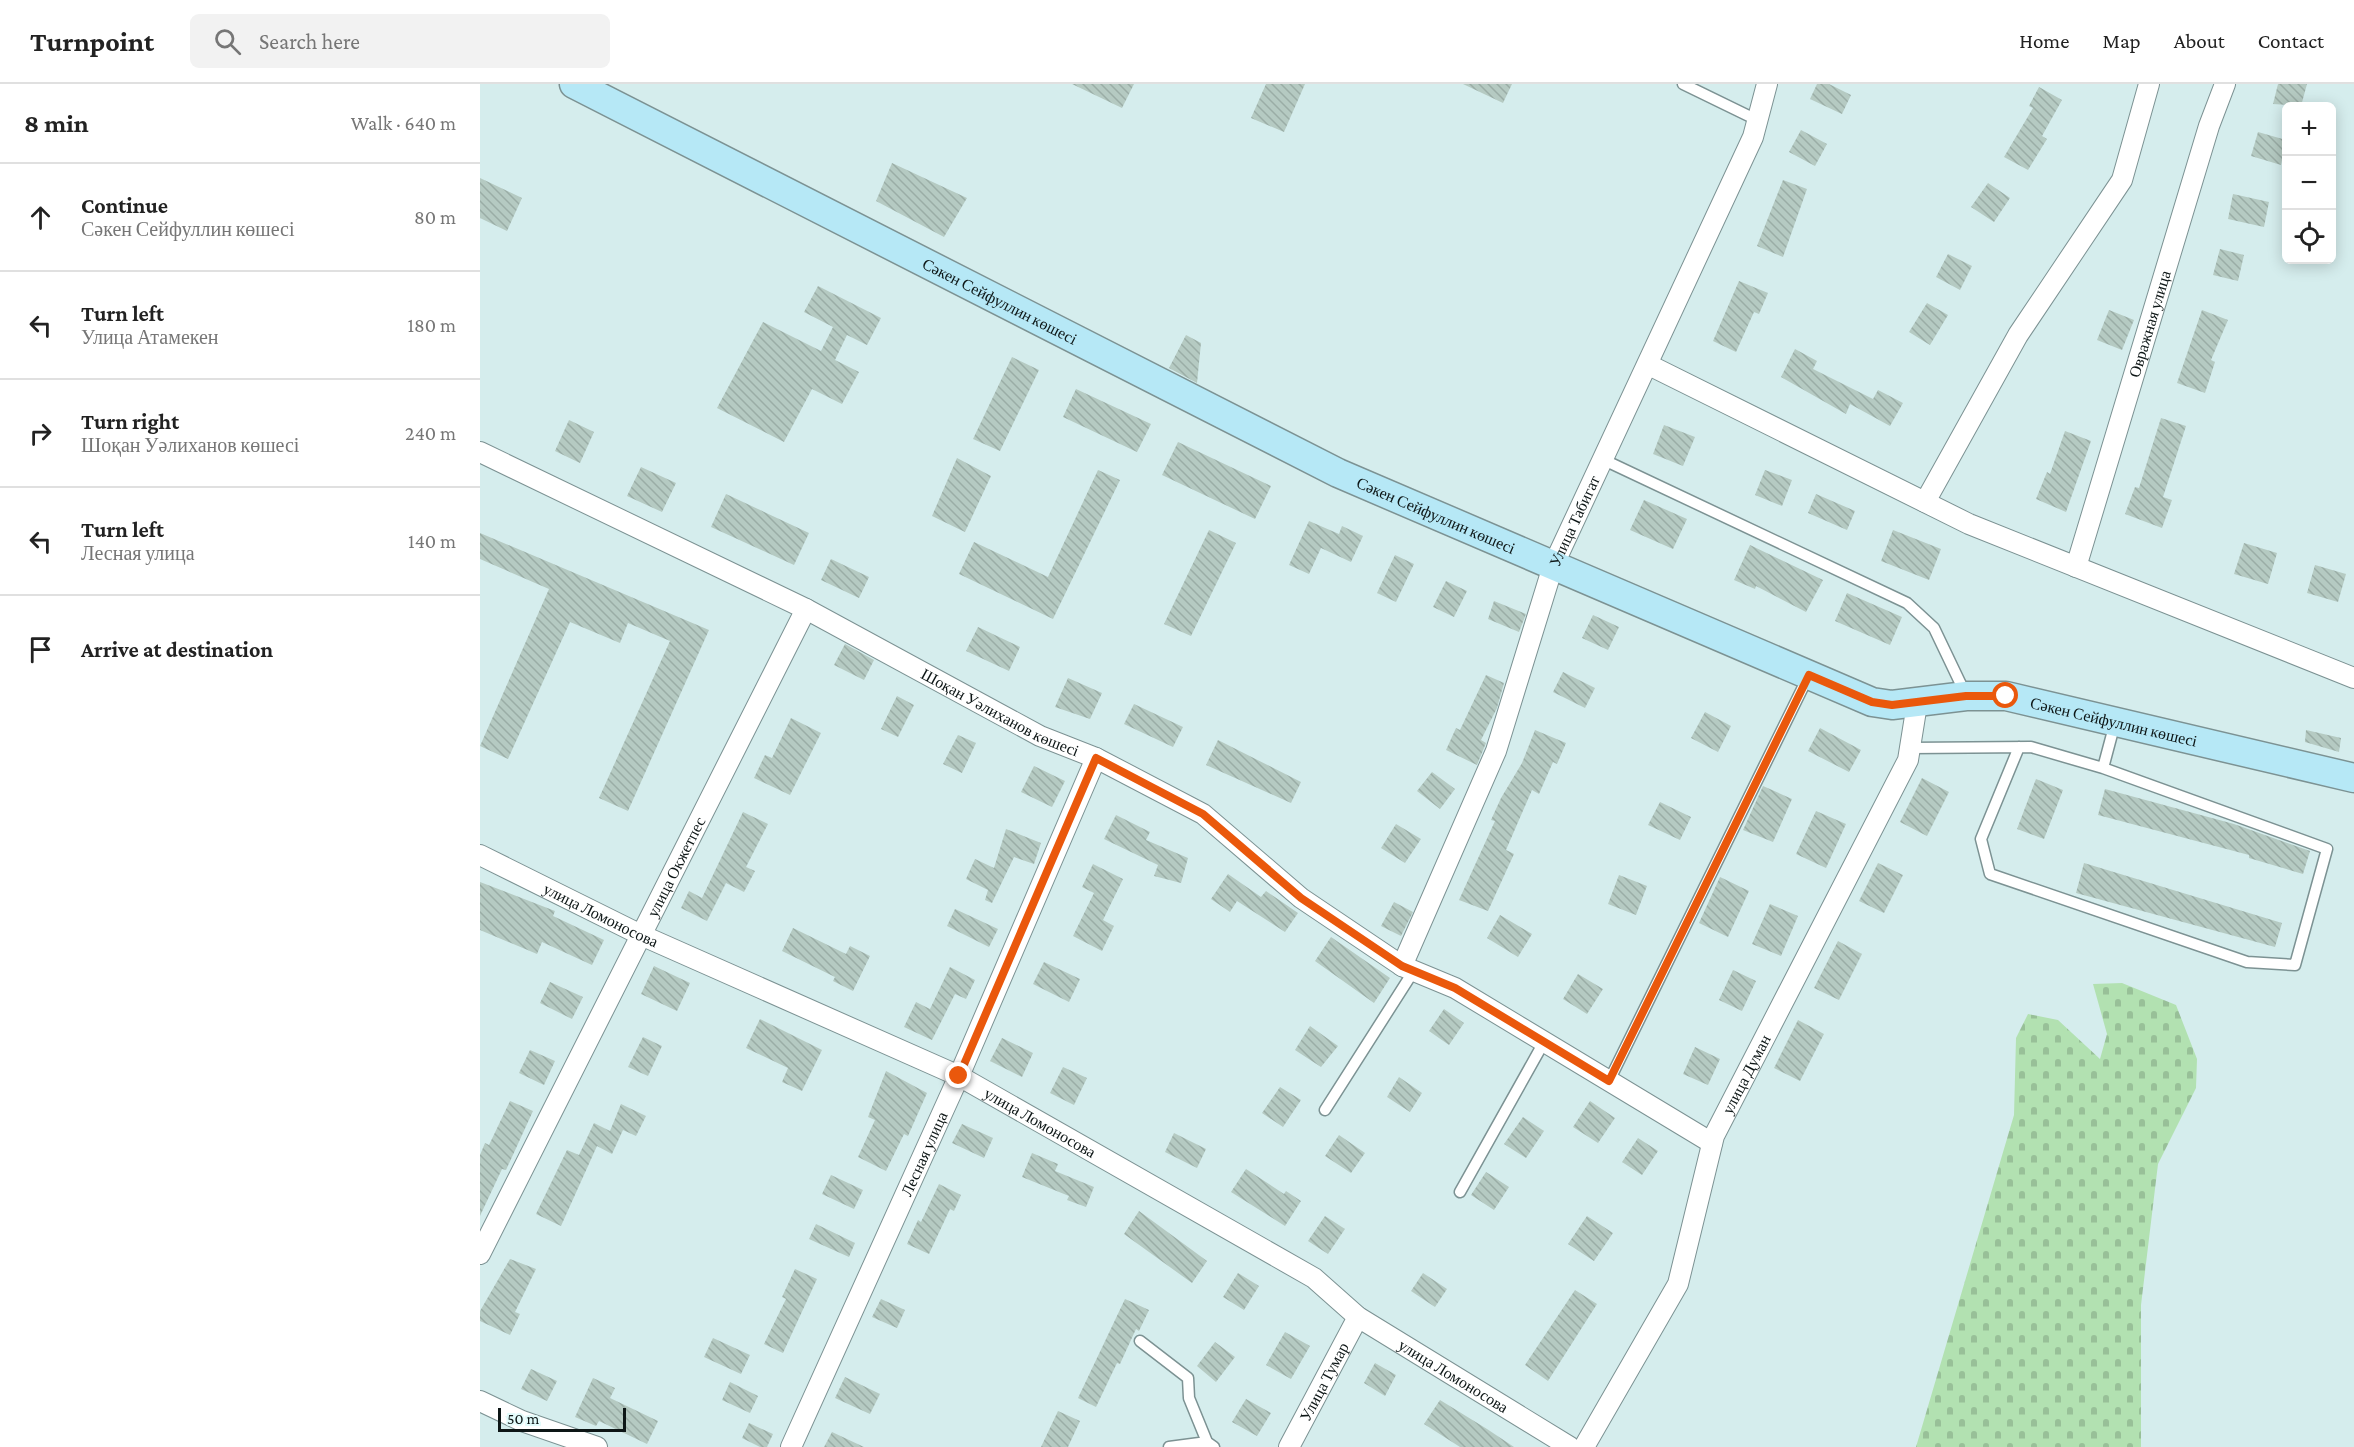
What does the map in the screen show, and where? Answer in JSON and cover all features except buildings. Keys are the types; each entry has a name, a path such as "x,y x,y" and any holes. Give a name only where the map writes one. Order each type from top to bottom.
{"street":[{"name":"Сәкен Сейфуллин көшесі","path":"574,84 1338,473 1872,702 1892,705 1917,704 1966,696 2006,696 2354,778"},
{"name":"Улица Табигат","path":"1407,969 1496,751 1553,566 1649,365 1753,137 1767,84"},
{"path":"1925,502 2018,335 2122,180 2149,84"},
{"name":"Овражная улица","path":"2076,567 2209,126 2225,84"},
{"path":"1649,365 1969,524 2354,678"},
{"name":"Шоқан Уәлиханов көшесі","path":"480,452 806,609 1040,736 1096,758 1203,814 1301,898 1407,969 1455,988 1712,1143"},
{"name":"улица Окжетпес","path":"480,1254 806,609"},
{"name":"улица Думан","path":"1584,1447 1678,1284 1712,1143 1902,770 1910,748 1917,704"},
{"name":"Лесная улица","path":"790,1447 959,1076 1096,758"},
{"name":"улица Ломоносова","path":"480,855 641,935 959,1076 1314,1278 1359,1317 1570,1447"},
{"name":"Улица Тумар","path":"1289,1447 1359,1317"},
{"path":"480,1401 522,1421 597,1447"}],"lane":[{"path":"1683,84 1757,120"},
{"path":"1604,460 1907,603 1934,628 1966,696"},
{"path":"1609,1081 1809,675"},
{"path":"2103,768 2116,721"},
{"path":"1910,748 2019,747 2031,747 2103,768 2327,849 2295,965 2247,962 1990,874 1981,840 2019,747"},
{"path":"1325,1110 1407,969"},
{"path":"1460,1191 1545,1042"},
{"path":"1140,1341 1188,1378 1189,1398 1210,1444 1169,1447"}],"green space":[{"path":"2122,983 2176,1005 2197,1059 2196,1088 2158,1164 2141,1305 2141,1447 1916,1447 2014,1115 2016,1038 2028,1014 2058,1020 2100,1059 2107,1034 2093,984"}],"route":[{"path":"959,1076 1096,758 1203,814 1301,898 1402,966 1455,988 1609,1081 1809,675 1872,702 1892,705 1917,704 1966,696 2006,696"}]}
